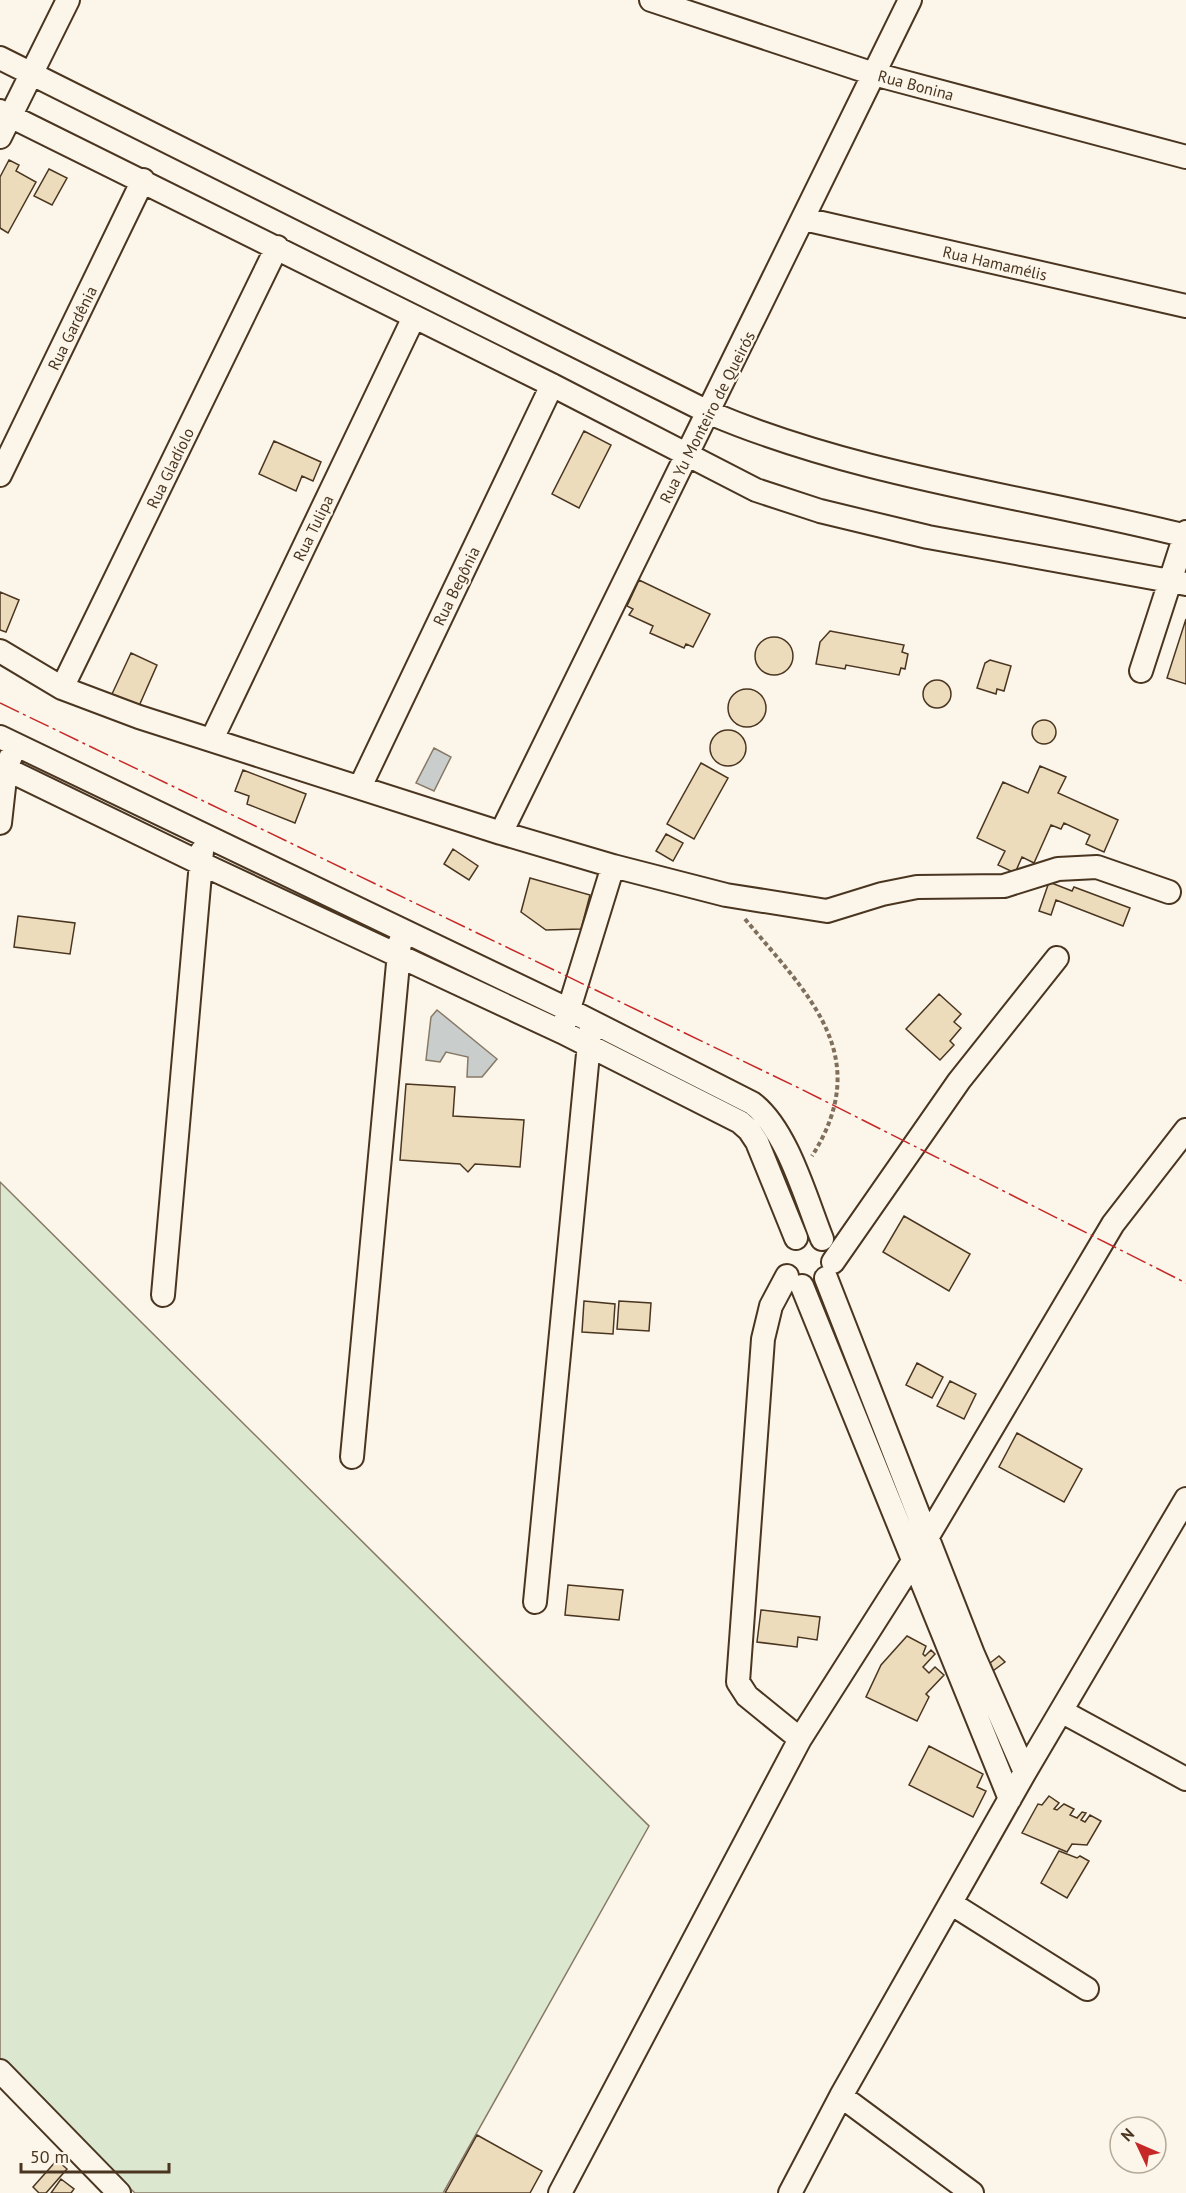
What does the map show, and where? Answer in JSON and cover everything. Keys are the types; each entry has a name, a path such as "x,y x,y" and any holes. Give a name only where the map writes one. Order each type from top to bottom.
{"street":[{"path":"0,137 5,113 31,74 68,0"},
{"name":"Rua Bonina","path":"651,0 874,74 1186,157"},
{"name":"Rua Yu Monteiro de Queirós","path":"501,833 686,457 710,413 910,0"},
{"path":"0,58 710,413 755,432 847,460 1186,535 1179,582 1141,671"},
{"path":"5,113 552,385 686,457 756,490 820,511 928,537 1179,582"},
{"name":"Rua Gardênia","path":"0,475 143,180"},
{"name":"Rua Hamamélis","path":"804,219 1186,306"},
{"name":"Rua Gladíolo","path":"63,688 277,247"},
{"name":"Rua Tulipa","path":"212,739 414,317"},
{"name":"Rua Begônia","path":"360,787 552,385"},
{"path":"0,651 63,688 139,717 501,833 613,866 726,895 827,911 882,894 917,887 1004,886 1058,869 1097,867 1169,892"},
{"path":"0,823 7,741 204,833 569,1010 759,1109 777,1132 822,1239 828,1245 830,1270 928,1536 973,1654 1025,1772"},
{"path":"3,767 202,864 562,1032 745,1126 757,1142 796,1238"},
{"path":"163,1295 204,833"},
{"path":"562,1032 613,866"},
{"path":"352,1457 397,955 403,930"},
{"path":"795,1281 819,1284 959,1081 1057,958"},
{"path":"535,1602 587,1046 593,1022"},
{"path":"560,2193 800,1739 912,1563 1113,1224 1186,1130"},
{"path":"822,1239 814,1236 796,1238 789,1244 782,1260 795,1281 1010,1799"},
{"path":"795,1281 771,1306 763,1339 738,1682 747,1696 800,1739"},
{"path":"790,2193 841,2096 1025,1772 1185,1505"},
{"path":"1061,1711 1186,1779"},
{"path":"952,1904 1087,1989"},
{"path":"4,2087 119,2193"},
{"path":"841,2096 972,2193"}],"path":[{"path":"726,895 800,985 821,1017 836,1049 838,1061 830,1118 819,1144 796,1175"}],"green space":[{"path":"0,1182 649,1826 443,2193 135,2193 0,2063"}],"shaded area":[{"path":"434,748 451,757 434,791 416,783"},
{"path":"437,1010 497,1059 482,1077 467,1077 468,1057 446,1052 440,1062 426,1060 431,1017"}],"building":[{"path":"9,160 19,165 16,171 36,182 8,233 0,228 0,177"},
{"path":"49,169 67,178 52,205 34,196"},
{"path":"584,431 611,445 579,508 552,494"},
{"path":"274,441 321,462 313,481 302,476 296,491 259,474"},
{"path":"639,580 710,614 693,647 686,644 684,648 650,633 653,626 629,615 633,609 627,606"},
{"path":"0,592 19,600 6,632 0,630"},
{"path":"1186,619 1186,684 1167,678"},
{"path":"830,631 904,645 902,652 908,654 905,669 901,668 899,675 846,665 845,669 816,664 820,642"},
{"path":"774,637 787,643 793,656 787,669 774,675 761,669 755,656 761,643"},
{"path":"131,653 157,665 139,706 112,694"},
{"path":"990,660 1011,666 1004,691 997,689 996,694 977,688 985,663"},
{"path":"937,680 947,684 951,694 947,704 937,708 927,704 923,694 927,684"},
{"path":"747,689 761,694 766,708 761,722 747,727 733,722 728,708 733,694"},
{"path":"1044,720 1049,721 1055,727 1055,737 1049,743 1044,744 1039,743 1033,737 1032,732 1033,727 1039,721"},
{"path":"728,730 741,735 746,748 741,761 728,766 715,761 710,748 715,735"},
{"path":"701,763 728,778 694,839 667,824"},
{"path":"1040,766 1066,777 1058,793 1118,820 1104,852 1086,844 1090,835 1064,823 1061,829 1051,825 1034,863 1022,857 1015,873 998,865 1005,851 977,838 1003,782 1028,793"},
{"path":"243,770 306,794 295,823 247,804 249,796 235,791"},
{"path":"666,834 683,843 673,861 656,851"},
{"path":"453,849 478,866 469,880 444,864"},
{"path":"530,878 590,895 581,929 546,930 521,912"},
{"path":"1049,882 1072,891 1074,887 1130,908 1123,926 1056,900 1051,915 1039,911"},
{"path":"18,916 75,923 70,954 14,947"},
{"path":"939,994 961,1014 954,1022 961,1028 950,1041 954,1045 940,1060 906,1029"},
{"path":"406,1084 455,1087 453,1116 524,1120 520,1167 475,1164 468,1172 460,1164 400,1160"},
{"path":"904,1216 970,1254 949,1291 883,1252"},
{"path":"584,1301 615,1304 613,1334 582,1332"},
{"path":"619,1301 651,1303 649,1331 617,1329"},
{"path":"917,1363 943,1377 932,1398 906,1385"},
{"path":"950,1381 976,1394 964,1419 937,1406"},
{"path":"1017,1433 1082,1469 1064,1502 999,1467"},
{"path":"568,1585 623,1590 619,1620 565,1615"},
{"path":"761,1610 820,1617 817,1640 798,1637 797,1647 757,1642"},
{"path":"907,1636 926,1646 923,1654 925,1656 931,1650 935,1654 923,1667 929,1673 935,1667 944,1675 926,1694 929,1697 917,1721 866,1697 881,1665"},
{"path":"999,1656 1005,1662 990,1673 985,1667"},
{"path":"929,1746 983,1774 977,1787 986,1791 973,1817 909,1785"},
{"path":"1049,1796 1059,1803 1054,1809 1057,1810 1064,1804 1074,1809 1070,1815 1077,1818 1082,1812 1086,1813 1081,1820 1085,1822 1090,1815 1101,1821 1087,1845 1072,1844 1067,1852 1022,1833 1038,1804 1042,1805"},
{"path":"1059,1851 1077,1858 1080,1856 1089,1861 1067,1898 1041,1883"},
{"path":"477,2135 542,2171 530,2193 445,2193"},
{"path":"57,2160 67,2169 46,2193 39,2193 33,2187"},
{"path":"61,2179 74,2189 71,2193 51,2193"}],"power":[{"path":"0,703 801,1089 1186,1283"}]}
